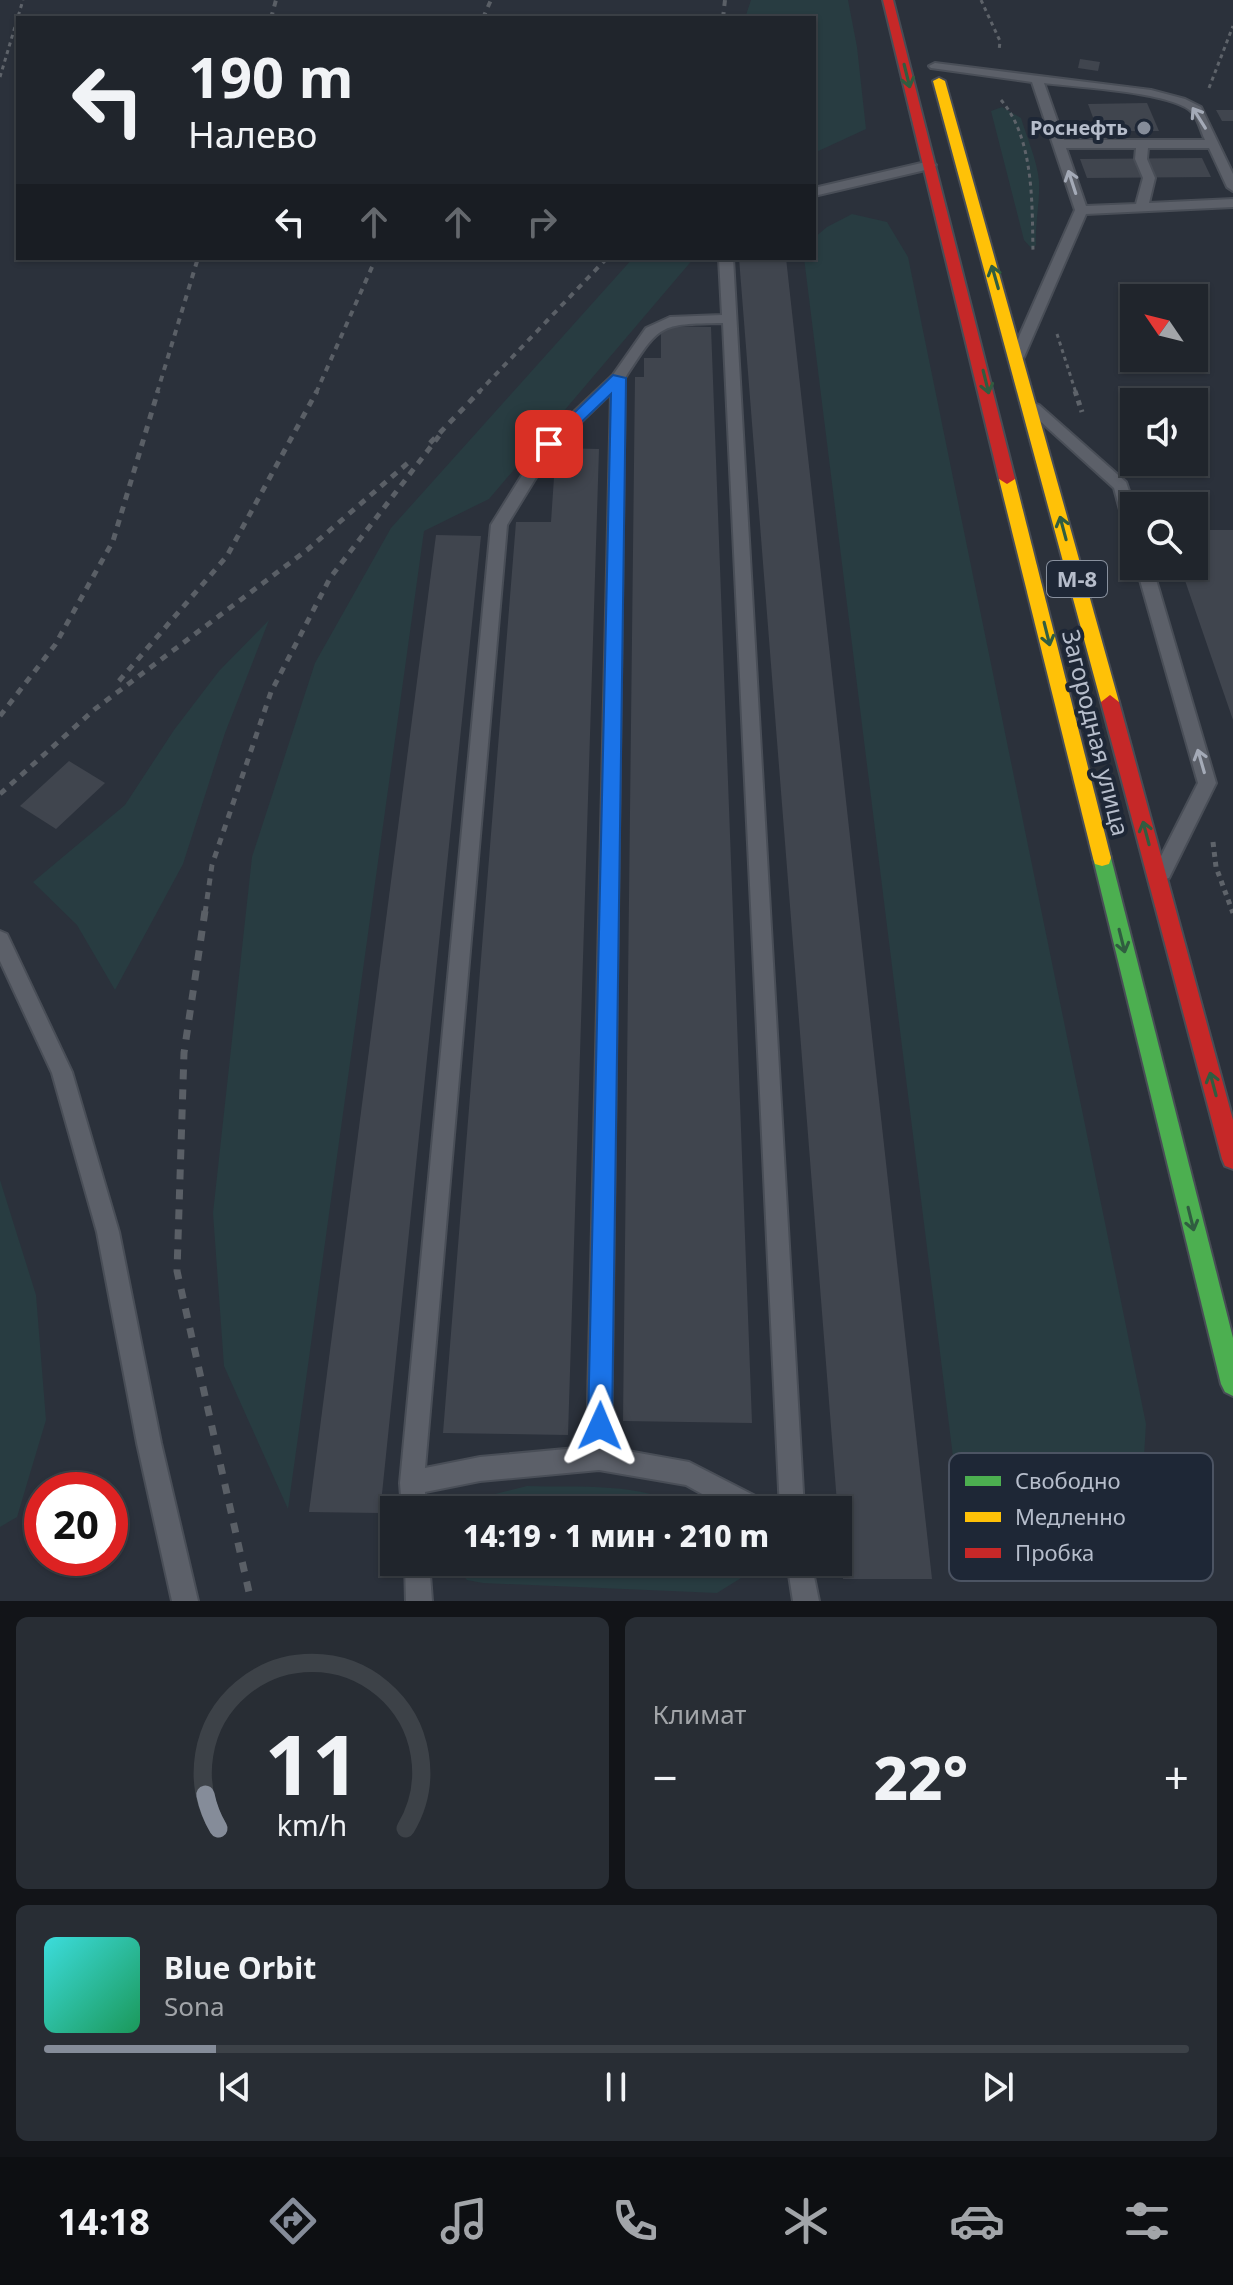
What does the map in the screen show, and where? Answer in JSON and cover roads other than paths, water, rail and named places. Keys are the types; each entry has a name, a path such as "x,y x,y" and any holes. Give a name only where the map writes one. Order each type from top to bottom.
{"highway":[{"name":"Загородная улица","path":"888,0 1233,1384"},
{"name":"Загородная улица","path":"933,60 1017,357 1233,1159"}],"lane":[{"path":"933,60 1037,79 1151,93 1181,101 1197,110 1233,187"},
{"path":"1017,357 1081,210 1037,79"},
{"path":"1059,144 1213,144"},
{"path":"1142,144 1141,159 1149,178 1142,207"},
{"path":"816,192 930,165"},
{"path":"1081,210 1233,203"},
{"path":"726,260 791,1496"},
{"path":"413,1496 499,525 549,444 618,378 651,328 663,320 728,319"},
{"path":"599,1458 618,378"},
{"path":"1029,403 1121,486 1123,492"},
{"path":"1145,907 1207,783 1148,580"},
{"path":"0,940 62,1072 108,1232 149,1443 185,1601"},
{"path":"412,1483 480,1469 599,1458 689,1474 730,1496"},
{"path":"418,1576 419,1601"},
{"path":"802,1576 806,1601"}],"railway":[{"path":"272,16 276,0"},
{"path":"484,16 491,0"},
{"path":"723,16 725,0"},
{"path":"157,393 197,260"},
{"path":"316,392 375,260"},
{"path":"478,393 605,260"},
{"path":"0,716 55,645 113,541 158,391"},
{"path":"430,443 480,391"},
{"path":"119,681 227,556 316,392"},
{"path":"205,913 212,865 271,692 330,578 439,436"},
{"path":"0,794 95,709 307,550 409,462"},
{"path":"205,911 184,1053 177,1271 251,1601"}],"place":[{"name":"Роснефть","path":"1144,128"}]}
